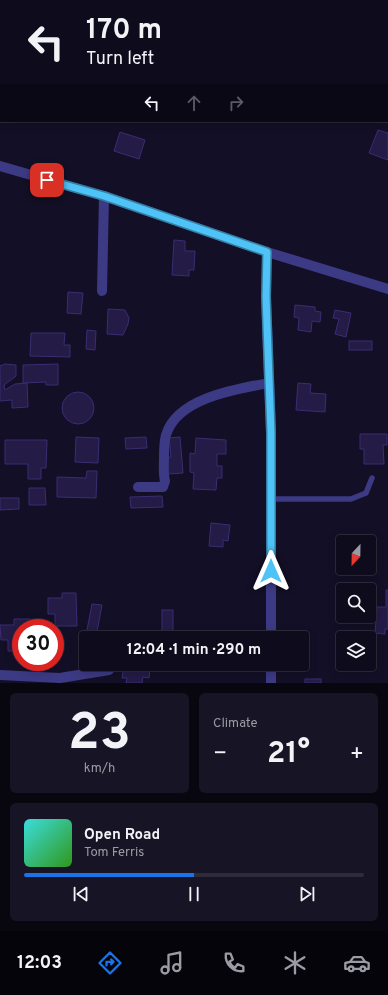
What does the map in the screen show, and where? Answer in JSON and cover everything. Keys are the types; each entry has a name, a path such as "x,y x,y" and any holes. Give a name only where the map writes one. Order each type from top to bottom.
{"street":[{"path":"0,166 104,196 267,252 388,289"},
{"path":"102,291 104,196"},
{"path":"267,252 266,297 271,499 271,631"},
{"path":"138,487 163,487 165,481 164,441 170,426 183,412 206,399 229,391 269,383"},
{"path":"0,675 60,678 102,671"},
{"path":"271,671 271,683"}],"lane":[{"path":"271,499 352,499 366,493 372,478"}],"building":[{"path":"378,130 388,133 388,160 369,153"},
{"path":"120,132 145,140 139,159 114,151"},
{"path":"174,240 185,241 185,251 195,251 194,270 189,270 189,276 172,275"},
{"path":"68,292 83,293 81,314 67,313"},
{"path":"295,305 315,307 315,311 321,312 320,322 312,321 311,332 298,330 299,318 294,317"},
{"path":"108,309 125,310 129,318 123,335 107,334"},
{"path":"335,310 351,313 346,337 335,334 339,319 333,318"},
{"path":"87,330 96,331 95,350 86,349"},
{"path":"31,333 65,333 64,345 70,345 70,357 30,356"},
{"path":"349,341 372,341 372,350 349,350"},
{"path":"5,364 16,365 16,376 4,385 5,390 15,384 27,383 28,407 12,408 12,400 0,401 0,366"},
{"path":"58,364 58,385 46,385 46,382 23,383 23,365"},
{"path":"298,383 311,384 310,393 326,394 325,412 296,410"},
{"path":"75,392 81,392 91,399 94,408 93,414 87,421 81,424 75,424 65,417 62,411 62,405 69,395"},
{"path":"360,434 387,434 387,445 383,445 384,464 364,464 364,449 360,449"},
{"path":"76,437 99,438 98,463 75,462"},
{"path":"146,437 147,448 126,449 125,438"},
{"path":"180,437 183,473 168,474 166,458 171,457 169,438"},
{"path":"196,438 226,440 226,454 217,454 217,466 222,466 222,478 217,478 216,490 193,489 194,473 190,472 190,453 195,454"},
{"path":"5,440 47,440 46,468 41,468 41,479 28,479 28,464 5,464"},
{"path":"87,471 97,471 96,498 57,497 57,477 86,478"},
{"path":"29,488 45,488 46,505 29,505"},
{"path":"162,496 163,507 131,508 130,497"},
{"path":"0,498 19,498 19,509 0,510"},
{"path":"211,523 230,525 228,541 223,540 223,547 209,546"},
{"path":"386,590 388,590 388,629 385,629 385,634 376,633 377,607 386,607"},
{"path":"62,593 76,593 77,626 64,626 64,619 55,619 55,614 48,614 48,598 62,598"},
{"path":"92,604 102,605 97,631 87,631"},
{"path":"162,610 173,610 173,631 162,631"},
{"path":"0,625 12,625 12,651 8,651 8,640 1,640"},
{"path":"123,671 150,671 149,678 143,677 142,683 126,683 127,678 122,678"},
{"path":"305,679 321,679 321,683 305,683"}],"route":[{"path":"47,180 104,196 267,252 266,297 271,433 271,571"}]}
